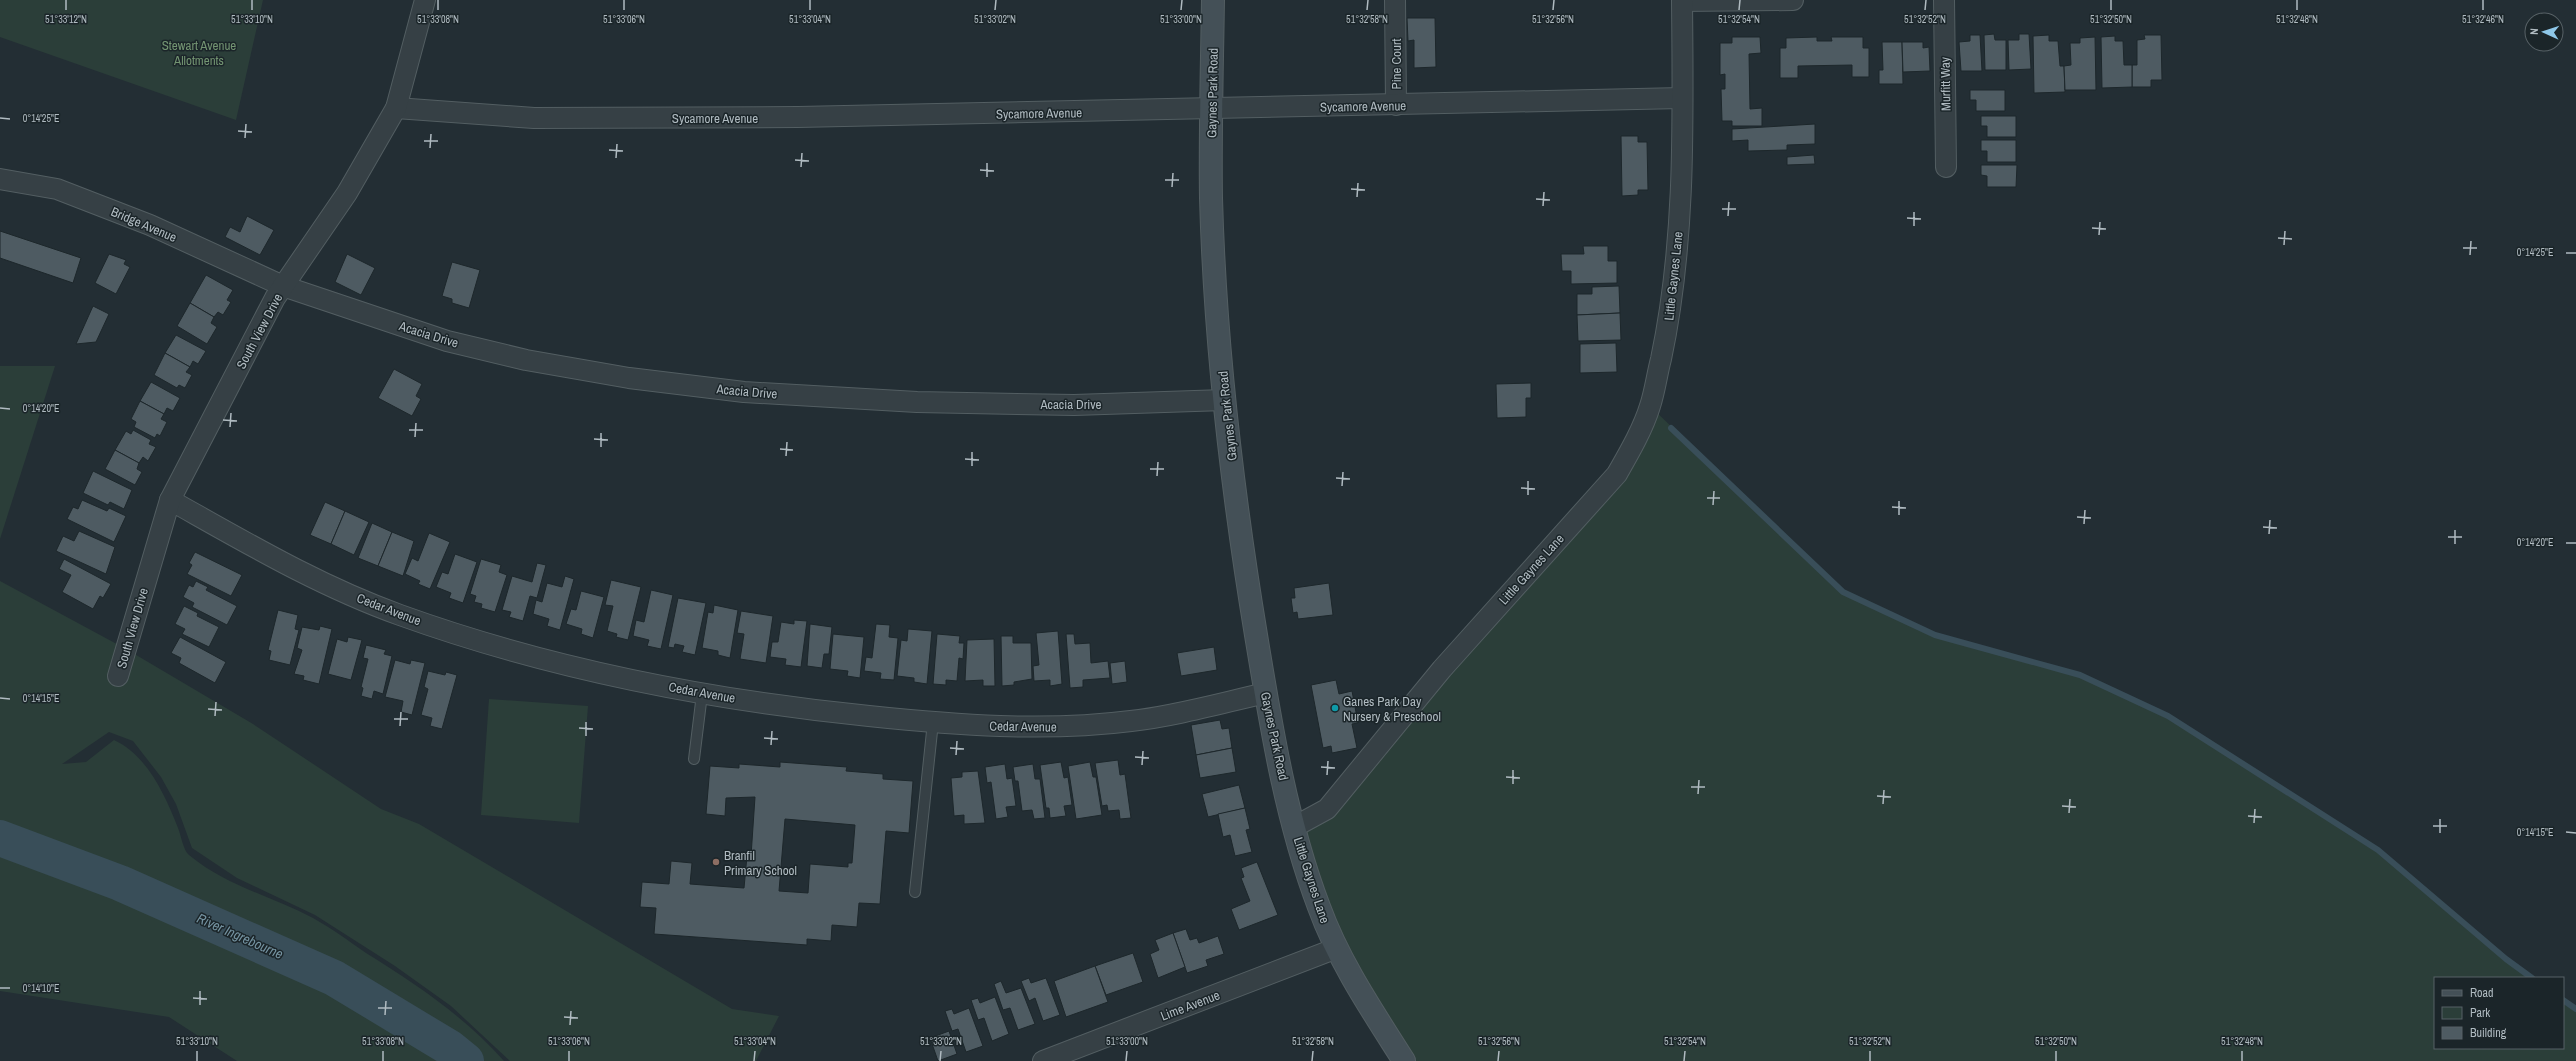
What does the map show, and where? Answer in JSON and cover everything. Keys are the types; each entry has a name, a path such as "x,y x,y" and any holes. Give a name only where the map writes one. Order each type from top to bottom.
{"street":[{"name":"South View Drive","path":"118,676 170,500 283,286 346,193 396,108 425,0"},
{"name":"Gaynes Park Road","path":"1213,0 1212,205 1225,400 1240,534 1266,693 1294,827"},
{"name":"Pine Court","path":"1395,0 1396,105"},
{"path":"1682,1 1793,0"},
{"name":"Murfitt Way","path":"1944,0 1946,167"},
{"name":"Little Gaynes Lane","path":"1404,1061 1337,948 1317,903 1294,827 1327,809 1442,669 1617,474 1628,456 1650,406 1666,333 1676,266 1682,155 1682,1"},
{"name":"Sycamore Avenue","path":"396,108 534,118 798,117 1682,98"},
{"name":"Bridge Avenue","path":"0,179 64,192 150,225 283,286"},
{"name":"Acacia Drive","path":"283,286 447,341 526,360 629,378 736,391 916,402 1074,405 1225,400"},
{"name":"Cedar Avenue","path":"170,500 291,568 398,614 558,663 702,694 825,711 933,722 1042,728 1133,721 1266,693"},
{"name":"Lime Avenue","path":"1043,1061 1337,948"}],"lane":[{"path":"694,759 702,694"},
{"path":"915,892 933,722"}],"green space":[{"name":"Stewart Avenue Allotments","path":"0,0 263,0 236,120 0,37"},
{"path":"0,366 55,366 0,539"},
{"path":"1650,406 1843,592 1935,635 2080,675 2168,716 2378,850 2506,959 2531,977 2434,977 2434,1049 2564,1049 2564,1001 2576,1009 2576,1061 1404,1061 1362,994 1294,827 1327,809 1617,474"},
{"path":"0,581 126,649 253,724 381,809 419,824 732,1009 779,1016 756,1061 510,1061 451,1006 395,966 315,915 237,878 192,848 176,804 161,777 133,741 109,732 62,764 86,762 114,740 126,747 136,755 154,777 173,815 185,850 189,855 218,875 297,910 333,930 439,1002 473,1030 504,1061 237,1061 169,1017 0,991"},
{"path":"489,699 588,706 579,823 481,815"}],"building":[{"path":"1407,18 1435,18 1436,67 1414,68 1414,40 1408,41"},
{"path":"1994,34 1995,40 2006,40 2006,70 1985,70 1984,35"},
{"path":"2019,34 2029,34 2031,69 2009,70 2008,40 2019,40"},
{"path":"1970,35 1980,35 1982,71 1961,71 1959,42 1970,41"},
{"path":"2049,35 2049,41 2058,41 2060,66 2064,66 2065,92 2034,93 2033,36"},
{"path":"2144,35 2161,35 2162,80 2151,80 2151,87 2132,87 2132,65 2137,65 2137,40 2145,39"},
{"path":"2115,36 2115,41 2123,41 2124,65 2132,65 2132,87 2102,88 2101,37"},
{"path":"1732,37 1760,37 1761,53 1749,54 1750,109 1762,108 1762,126 1732,126 1732,121 1722,121 1721,89 1725,89 1725,74 1720,75 1720,43 1732,43"},
{"path":"1817,37 1817,41 1832,41 1831,37 1863,37 1863,48 1869,48 1869,77 1852,77 1852,65 1798,66 1798,78 1780,78 1780,48 1786,48 1786,38"},
{"path":"2095,37 2096,90 2065,90 2064,66 2071,65 2070,43 2080,43 2080,38"},
{"path":"1882,42 1902,42 1903,84 1879,84 1879,70 1883,70"},
{"path":"1902,42 1923,42 1923,48 1929,47 1930,71 1903,72"},
{"path":"1970,90 2005,90 2005,111 1976,111 1976,100 1970,100"},
{"path":"1981,116 2016,116 2016,137 1987,137 1987,126 1981,126"},
{"path":"1815,124 1815,144 1787,145 1787,150 1748,151 1748,140 1732,141 1732,129"},
{"path":"1621,136 1638,136 1638,142 1647,142 1648,190 1638,190 1638,195 1622,196"},
{"path":"1981,140 2016,140 2016,162 1987,162 1987,151 1981,151"},
{"path":"1814,155 1815,164 1787,165 1787,157"},
{"path":"1981,165 2017,165 2016,187 1987,187 1987,176 1981,175"},
{"path":"247,216 274,230 260,255 225,237 230,227 240,232"},
{"path":"0,231 81,258 73,283 0,258"},
{"path":"1583,246 1608,246 1608,261 1617,261 1617,283 1571,284 1571,271 1562,271 1561,254 1584,254"},
{"path":"109,254 126,260 124,264 130,267 116,294 95,283"},
{"path":"347,254 375,268 361,295 335,282"},
{"path":"452,262 480,270 469,308 452,303 452,299 442,296"},
{"path":"206,275 233,290 227,300 231,302 223,315 218,312 214,317 190,303"},
{"path":"1619,286 1620,313 1577,315 1577,294 1592,294 1592,287"},
{"path":"190,303 214,317 211,323 217,327 207,344 177,326"},
{"path":"93,306 109,314 96,342 76,344"},
{"path":"1620,313 1621,340 1578,341 1577,315"},
{"path":"176,335 206,351 198,364 193,361 190,367 165,353"},
{"path":"1616,343 1617,372 1580,373 1580,344"},
{"path":"165,353 190,367 186,372 192,375 185,388 179,385 177,388 154,375"},
{"path":"394,369 422,384 416,396 421,399 412,416 378,398"},
{"path":"151,382 180,398 173,411 167,408 164,414 140,401"},
{"path":"1531,383 1531,398 1526,398 1526,417 1497,418 1496,384"},
{"path":"140,401 164,414 161,419 167,422 160,436 157,434 155,438 134,427 136,422 131,419"},
{"path":"133,430 151,440 149,444 156,447 148,461 143,457 139,463 115,450 126,431 131,434"},
{"path":"115,450 139,463 137,469 142,472 135,485 105,469"},
{"path":"93,471 132,490 124,509 110,502 108,505 83,493"},
{"path":"82,500 107,511 109,508 126,516 114,542 67,519 73,507 78,509"},
{"path":"325,502 345,511 331,544 310,535"},
{"path":"345,511 369,522 354,555 331,544"},
{"path":"372,523 392,532 378,566 358,558"},
{"path":"79,531 115,547 106,574 56,551 63,536 74,541"},
{"path":"392,532 414,541 403,576 378,566"},
{"path":"429,533 450,542 430,589 418,584 420,581 405,574 412,558 418,561"},
{"path":"195,552 242,575 231,596 187,574 192,565 189,563"},
{"path":"455,554 477,562 463,603 449,598 451,593 436,587 442,572 448,574"},
{"path":"64,559 111,584 103,598 100,596 93,609 62,592 71,575 59,569"},
{"path":"481,559 501,565 499,572 507,575 495,612 481,608 482,604 474,602 476,596 470,594"},
{"path":"537,563 546,565 537,598 530,596 523,621 509,617 511,612 502,610 512,576 532,582"},
{"path":"565,576 574,579 560,630 547,626 549,619 533,614 536,600 542,602 547,583 562,587"},
{"path":"611,580 641,587 628,640 616,637 617,634 607,631 613,606 605,605"},
{"path":"196,581 208,587 206,590 237,606 227,625 192,607 194,603 183,597 189,585 193,587"},
{"path":"1329,583 1333,615 1298,619 1297,612 1293,613 1291,598 1295,598 1294,588"},
{"path":"651,590 673,595 661,649 647,646 649,640 633,636 636,620 644,622"},
{"path":"581,591 604,597 593,638 581,634 582,629 566,624 571,609 576,610"},
{"path":"678,598 706,603 695,655 682,652 684,646 675,644 674,648 668,647"},
{"path":"714,605 738,610 730,658 718,655 718,651 702,648 708,612 713,613"},
{"path":"184,606 198,613 197,616 219,627 209,647 182,634 185,629 175,624"},
{"path":"278,610 298,615 295,629 299,630 290,665 269,660 271,651 268,650"},
{"path":"741,611 773,616 766,663 740,659 744,634 737,633"},
{"path":"794,620 807,621 801,667 785,665 786,659 770,657 772,642 778,642 781,622 794,624"},
{"path":"810,624 832,627 829,654 824,654 822,668 807,666"},
{"path":"876,624 890,625 889,637 898,638 894,680 880,679 881,673 864,671 866,657 872,658"},
{"path":"320,626 332,629 319,684 303,680 304,676 294,674 302,650 297,648 302,627 319,630"},
{"path":"908,629 932,631 927,684 914,682 914,678 897,676 901,640 907,641"},
{"path":"1058,631 1062,684 1050,686 1050,680 1034,681 1033,666 1039,665 1036,633"},
{"path":"833,634 864,637 860,678 847,676 848,671 830,669"},
{"path":"937,634 960,636 959,643 964,643 963,659 959,658 957,681 946,680 946,685 933,684"},
{"path":"1066,634 1074,634 1075,644 1090,643 1091,663 1108,661 1110,678 1083,680 1083,687 1070,688"},
{"path":"1001,636 1013,636 1013,643 1031,643 1032,679 1014,682 1014,685 1002,686"},
{"path":"180,637 226,662 215,683 179,663 181,658 171,653"},
{"path":"348,637 362,640 351,680 328,674 337,639 347,642"},
{"path":"994,639 995,686 983,686 983,680 965,681 967,640"},
{"path":"366,645 386,650 384,654 392,656 383,694 374,691 372,699 361,696 363,688 361,687 368,659 363,658"},
{"path":"1214,647 1217,670 1181,676 1177,653"},
{"path":"395,660 410,664 411,660 425,663 412,715 401,712 403,701 385,697"},
{"path":"1125,661 1127,682 1112,684 1110,663"},
{"path":"428,671 445,675 446,672 457,675 442,729 430,726 432,718 421,715 428,689 424,687"},
{"name":"Ganes Park Day Nursery & Preschool","path":"1336,680 1339,694 1352,691 1358,723 1352,724 1357,748 1332,753 1331,746 1323,748 1311,685"},
{"path":"1220,720 1222,729 1229,728 1232,748 1196,755 1191,725"},
{"path":"1232,748 1236,772 1200,778 1196,755"},
{"path":"1118,760 1120,775 1125,774 1131,818 1120,819 1119,810 1108,811 1107,805 1102,806 1095,763"},
{"path":"780,762 847,767 846,771 883,774 883,779 913,781 909,833 886,831 880,904 859,903 857,927 832,925 831,941 807,939 807,945 654,934 656,908 640,907 642,882 669,884 671,861 692,863 690,884 744,888 747,856 751,856 755,797 726,798 725,816 706,814 710,766 739,768 739,764 780,767","holes":["785,819 855,825 852,863 848,863 848,867 810,864 808,893 779,891"]},
{"path":"1061,762 1064,778 1068,777 1072,805 1064,806 1066,816 1050,818 1049,808 1046,808 1040,765"},
{"path":"1090,762 1093,777 1096,777 1102,815 1076,819 1068,766"},
{"path":"1005,764 1007,779 1012,778 1016,806 1006,807 1008,817 996,819 991,782 987,783 985,767"},
{"path":"1033,764 1035,779 1040,779 1045,818 1034,819 1032,810 1022,811 1018,781 1015,781 1013,767"},
{"path":"978,771 985,823 964,824 964,815 954,816 951,778 962,777 962,772"},
{"path":"1239,785 1245,808 1208,817 1202,794"},
{"path":"1245,808 1250,829 1246,830 1252,852 1235,856 1230,835 1223,837 1218,814"},
{"path":"1257,862 1278,915 1239,930 1231,909 1250,901 1241,878 1244,877 1241,868"},
{"path":"1186,929 1190,940 1197,938 1199,943 1218,936 1224,954 1206,960 1208,966 1187,973 1173,933"},
{"path":"1173,933 1185,967 1158,978 1150,954 1159,950 1155,940"},
{"path":"1133,953 1143,982 1106,995 1095,966"},
{"path":"1095,966 1108,1002 1066,1017 1054,981"},
{"path":"1029,978 1031,983 1046,978 1060,1015 1043,1021 1035,998 1029,1001 1021,981"},
{"path":"1001,981 1006,993 1021,988 1035,1024 1018,1030 1010,1008 1003,1010 994,984"},
{"path":"995,997 1009,1034 992,1041 984,1018 978,1020 971,1000 978,998 980,1003"},
{"path":"969,1008 983,1046 966,1052 958,1029 952,1031 945,1011 952,1009 954,1014"},
{"path":"949,1031 957,1054 938,1061 930,1038"}],"waterway":[{"path":"1671,428 1843,592 1935,635 2080,675 2168,716 2378,850 2506,959 2531,977"},
{"name":"River Ingrebourne","path":"0,838 120,883 334,978 450,1048 466,1061"},
{"path":"2564,1001 2576,1009"}],"place":[{"name":"Ganes Park Day Nursery & Preschool","path":"1335,708"},
{"name":"Branfil Primary School","path":"716,862"}]}
